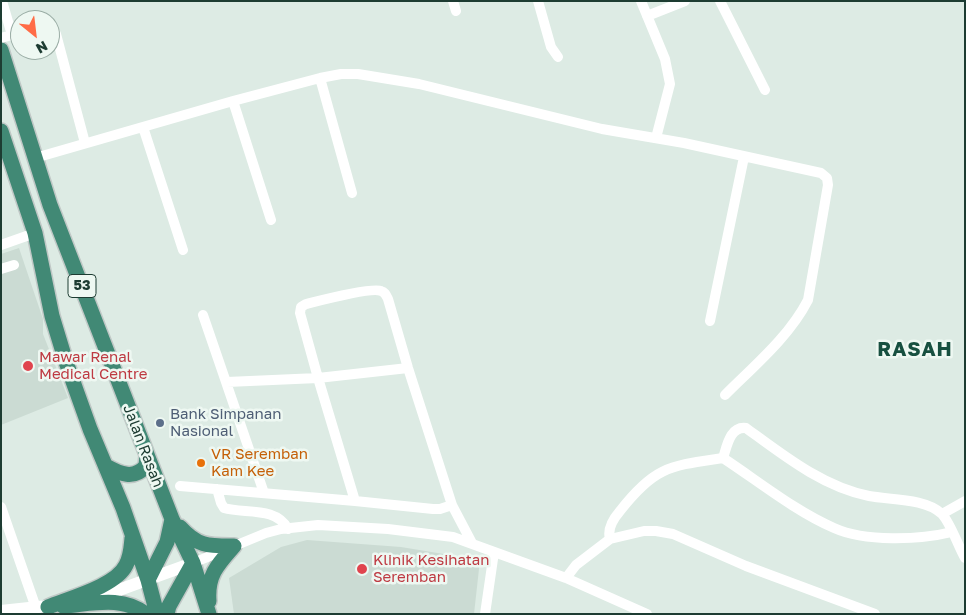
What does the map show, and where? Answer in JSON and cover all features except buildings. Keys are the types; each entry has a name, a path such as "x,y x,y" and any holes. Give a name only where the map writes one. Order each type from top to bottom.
{"highway":[{"name":"Jalan Rasah","path":"1,50 50,204 172,519 193,563 209,614"},
{"name":"53","path":"1,131 35,233 42,275 60,344 90,429 106,466 148,580 157,614"},
{"path":"106,466 123,474 136,474 146,466 148,455"},
{"path":"172,519 190,538 201,544 234,546"},
{"path":"148,580 167,542 172,519"},
{"path":"42,608 110,582 126,566 131,553 132,536"},
{"path":"209,614 208,586 218,564 234,546"},
{"path":"167,614 169,606 193,563"},
{"path":"42,608 111,602 128,603 146,614"}],"street":[{"path":"2,1 10,20"},
{"path":"538,1 551,46 558,57"},
{"path":"642,1 665,59 670,84 656,138"},
{"path":"647,16 685,1"},
{"path":"720,1 766,90"},
{"path":"60,49 85,143"},
{"path":"35,158 320,78 342,74 358,74 419,84 602,129 656,138 821,173 827,178 828,185 808,300 803,310 780,339 725,396"},
{"path":"320,78 352,194"},
{"path":"233,101 271,220"},
{"path":"143,127 183,250"},
{"path":"710,321 744,157"},
{"path":"1,245 35,233"},
{"path":"1,269 14,265"},
{"path":"355,501 300,312 301,307 306,304 377,290 384,293 388,299 452,506 472,543"},
{"path":"203,315 264,493"},
{"path":"226,382 318,378 408,368"},
{"path":"723,458 735,430 746,428 786,457 830,482 867,495 917,502 931,507 942,514 965,558"},
{"path":"610,538 609,530 618,514 643,484 657,473 678,465 723,458 799,509 835,529 859,535 896,538 912,538 952,532"},
{"path":"180,486 433,509 452,506"},
{"path":"217,489 224,508 266,513 282,522 288,528"},
{"path":"942,514 965,501"},
{"path":"1,507 42,608"},
{"path":"1,611 42,608 119,590 266,534 288,528 318,525 388,529 453,537 566,578 647,614"},
{"path":"566,578 576,565 610,538 644,531 665,532 746,566 875,614"},
{"path":"485,614 494,552"}],"shaded area":[{"name":"Mawar Renal Medical Centre","path":"19,248 43,319 43,334 68,398 1,425 1,254"},
{"name":"Klinik Kesihatan Seremban","path":"307,540 401,547 480,560 474,614 234,614 229,578 281,547"}],"place":[{"name":"Mawar Renal Medical Centre","path":"28,366"},
{"name":"Bank Simpanan Nasional","path":"160,423"},
{"name":"VR Seremban Kam Kee","path":"201,463"},
{"name":"Klinik Kesihatan Seremban","path":"362,569"}],"district":[{"name":"RASAH","path":"915,350"}]}
